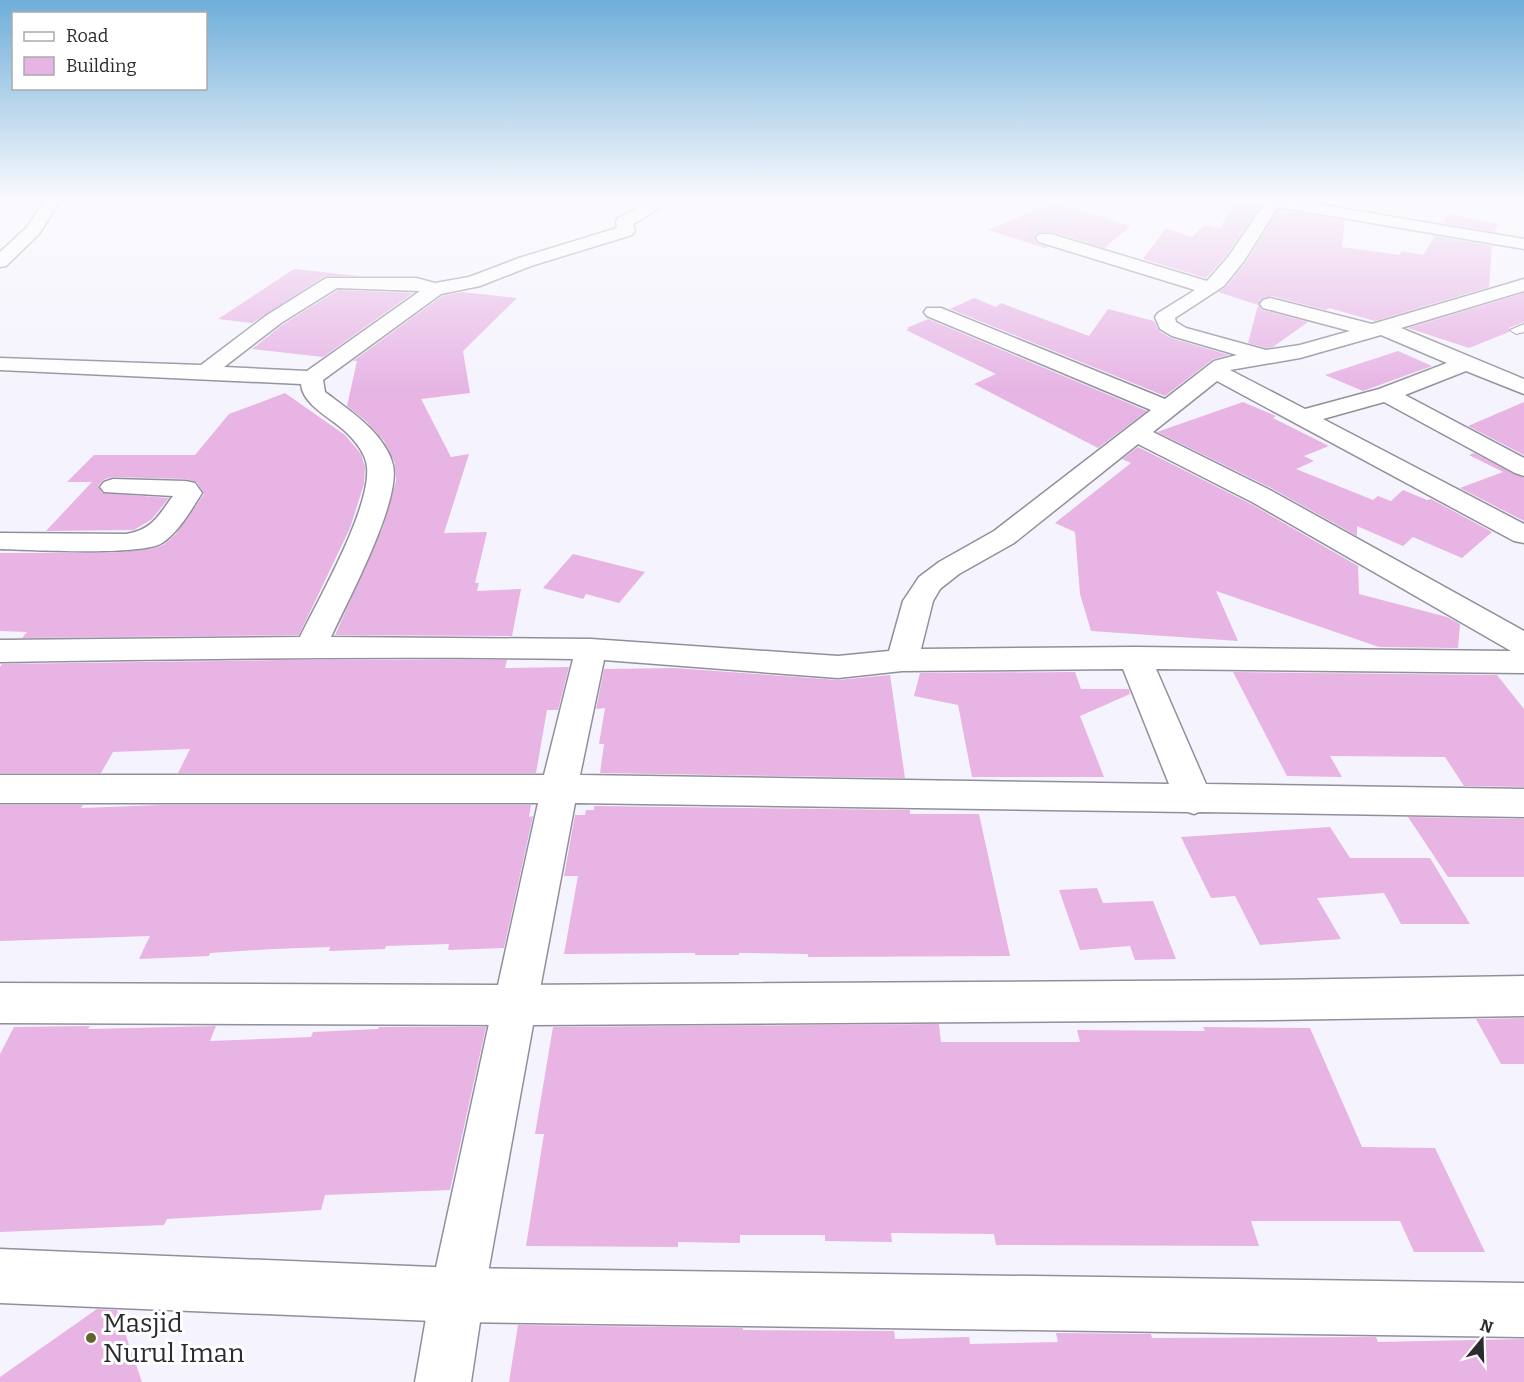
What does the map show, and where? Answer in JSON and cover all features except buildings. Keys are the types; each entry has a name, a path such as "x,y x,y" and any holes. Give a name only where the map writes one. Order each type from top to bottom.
{"street":[{"path":"211,373 211,366 222,356 274,319 333,282 406,284 435,289 473,282 524,262"},
{"path":"1126,262 1210,288"},
{"path":"1232,262 1210,288 1173,309 1165,317 1167,325 1179,332 1265,358"},
{"path":"902,660 918,601 929,582 1004,537 1215,371 1236,361 1311,349 1524,285"},
{"path":"0,364 312,378 435,289"},
{"path":"1270,304 1376,329 1524,387"},
{"path":"934,312 1168,409"},
{"path":"1303,417 1387,394 1466,363"},
{"path":"1215,371 1524,535"},
{"path":"310,649 370,515 378,493 381,467 372,448 358,430 315,395 312,378"},
{"path":"1387,394 1524,468"},
{"path":"1136,433 1261,496 1524,645"},
{"path":"0,541 126,542 150,539 163,528 189,493 186,489 173,487 112,488"},
{"path":"0,651 412,646 591,649 838,667 902,660 1135,658 1524,662"},
{"path":"444,1382 457,1295 515,1005 591,649"},
{"path":"1135,658 1194,800"},
{"path":"0,789 560,789 1524,803"},
{"path":"0,1003 515,1005 838,1001 1264,1002 1524,996"},
{"path":"0,1276 457,1295 1524,1310"}],"place":[{"name":"Masjid Nurul Iman","path":"91,1338"}]}
